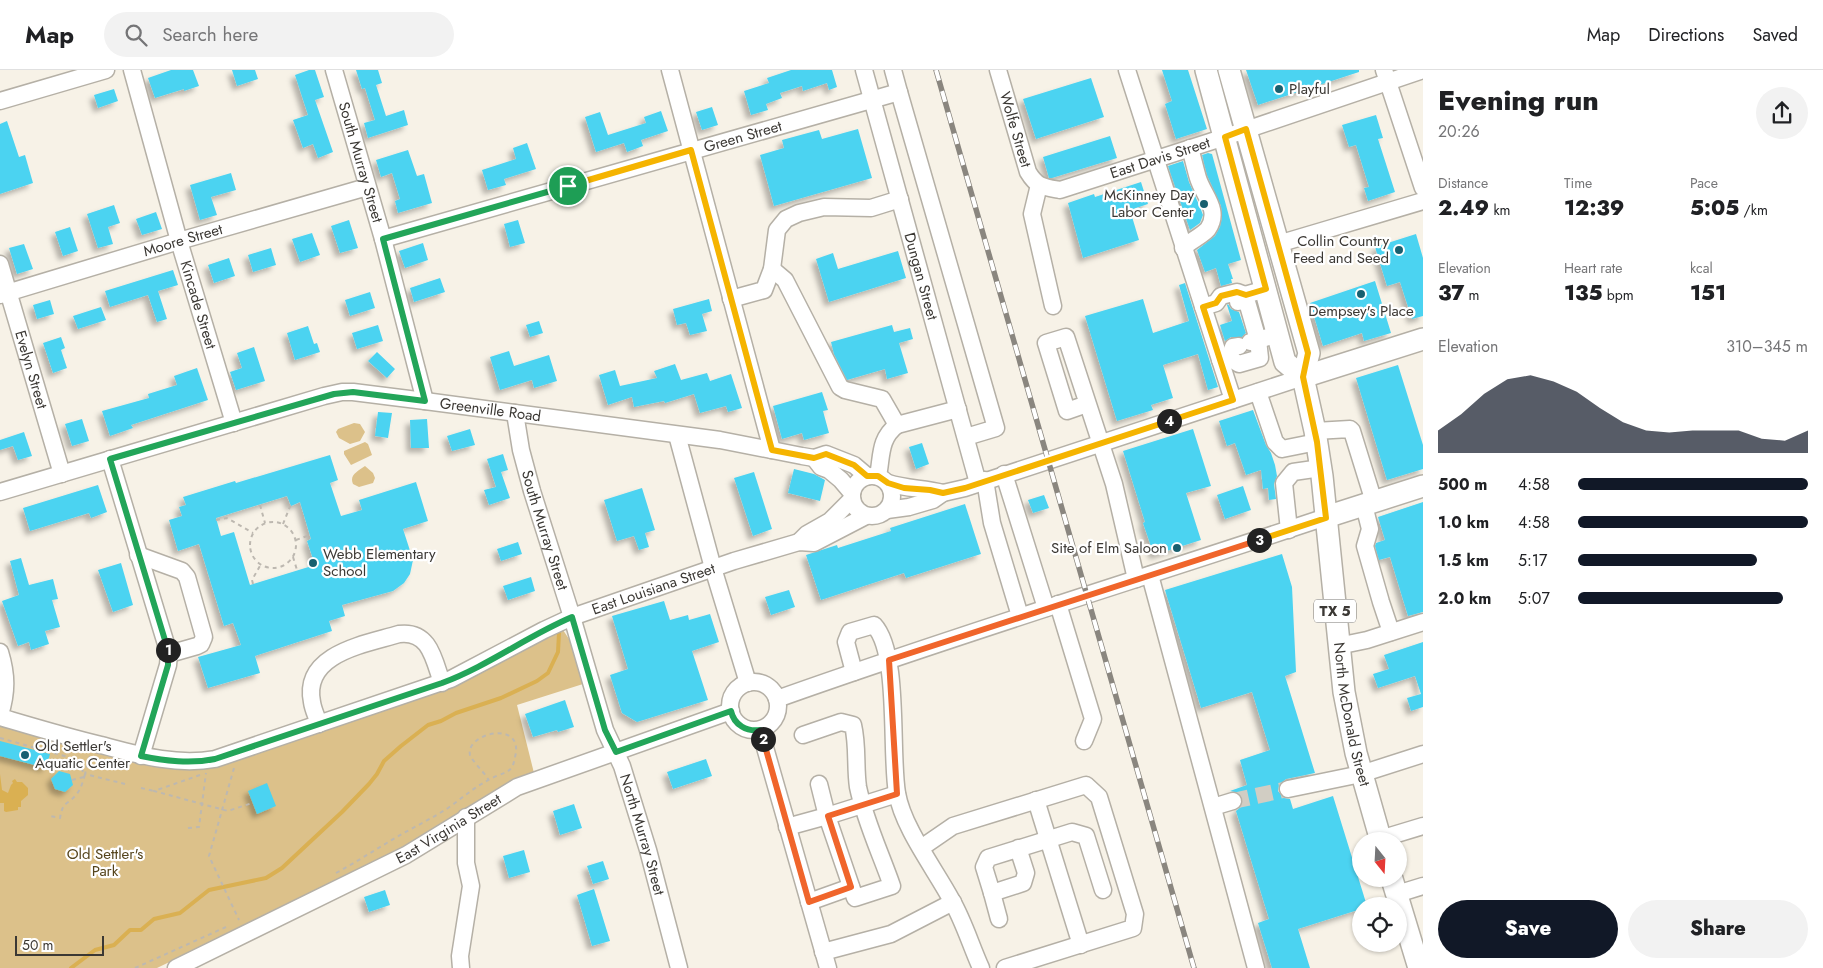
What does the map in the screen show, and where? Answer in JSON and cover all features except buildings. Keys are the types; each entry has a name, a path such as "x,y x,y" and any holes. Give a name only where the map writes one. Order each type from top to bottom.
{"main road":[{"path":"1206,70 1266,289 1246,347 1286,362 1303,377 1423,339"},
{"name":"TX 5","path":"1230,70 1308,353 1303,377"},
{"name":"North McDonald Street","path":"1303,377 1321,468 1338,646 1348,715 1361,774 1379,832"},
{"path":"1326,518 1423,486"},
{"path":"1395,888 1419,968"}],"street":[{"path":"0,101 84,73 106,70"},
{"name":"Kincade Street","path":"132,70 234,423"},
{"name":"South Murray Street","path":"334,70 383,239 425,401"},
{"path":"670,70 772,450"},
{"name":"Dungan Street","path":"864,70 958,409 1020,616"},
{"path":"893,70 996,428 966,437"},
{"name":"Wolfe Street","path":"998,70 1028,172 1034,182 1039,185"},
{"path":"1126,70 1156,158 1183,248 1226,302 1246,347 1233,400"},
{"name":"East Davis Street","path":"1039,185 1060,190 1225,137 1386,76 1423,70"},
{"path":"1386,76 1423,188"},
{"name":"Green Street","path":"383,239 899,92"},
{"path":"1183,248 1207,230 1212,222 1213,210 1210,200 1198,179 1190,148"},
{"path":"1039,185 1032,214 1053,306"},
{"name":"Moore Street","path":"4,294 180,241 368,188"},
{"path":"731,299 764,290 772,269 777,230 786,219 799,213 824,207 871,208 900,199"},
{"path":"1278,244 1423,202"},
{"name":"Evelyn Street","path":"0,264 4,294 62,474"},
{"path":"772,269 785,280 840,387 845,390 882,399 897,425"},
{"path":"1226,302 1266,289"},
{"path":"1226,302 1246,347"},
{"path":"887,510 909,507 933,500 943,493 965,488 981,481 1303,377"},
{"name":"Greenville Road","path":"0,492 342,392 425,401 720,440 814,458 826,454 854,465 878,478"},
{"path":"1258,392 1275,442 1282,448 1316,436 1352,430 1369,504 1370,529 1365,546 1391,632"},
{"path":"1087,404 1114,484 1214,807 1256,968"},
{"path":"878,478 884,440 888,432 897,425 958,409"},
{"name":"South Murray Street","path":"515,413 526,470 572,617"},
{"path":"677,435 712,568 748,683"},
{"name":"Greenville Road","path":"814,458 821,467 829,470 841,480 852,496"},
{"path":"110,459 169,654 168,665 141,756"},
{"path":"1289,530 1284,484 1293,472 1321,468"},
{"path":"1004,474 1093,719 1084,741"},
{"path":"878,478 892,493 891,505 878,516 866,516 856,509 852,496 857,482 878,478 904,488 943,493"},
{"name":"East Louisiana Street","path":"799,542 807,534 830,521 852,496"},
{"name":"East Louisiana Street","path":"0,716 141,756 181,762 204,761 442,683 572,617 712,568 799,542 814,543 866,516"},
{"path":"778,699 1020,616 1326,518"},
{"path":"138,555 182,571 187,577 204,637 197,646 169,654"},
{"name":"North Murray Street","path":"572,617 605,730 622,766 645,840 679,968"},
{"path":"1338,646 1359,642 1423,622"},
{"path":"854,672 846,642 850,632 874,625 880,632 889,660 897,794 906,820 953,902 981,968"},
{"path":"319,724 312,702 314,681 324,663 340,652 399,634 415,634 430,650 442,683"},
{"path":"0,652 6,682 0,716"},
{"path":"748,683 764,684 771,688 778,699 779,710 772,724 760,730 750,730 742,727 736,722 731,711 731,699 735,692 741,686 748,683"},
{"name":"East Virginia Street","path":"176,968 406,855 505,793 525,784 731,711"},
{"path":"803,735 841,722 853,725 856,737 858,785 863,805 892,886 855,898 819,784"},
{"path":"760,730 828,968"},
{"path":"1288,789 1361,774 1423,754"},
{"path":"921,848 953,826 1086,784 1099,797 1135,914 1133,928 1014,967"},
{"path":"787,827 897,794"},
{"path":"1036,800 1081,945"},
{"path":"1214,807 1233,802"},
{"path":"461,968 460,956 471,886 466,863 466,817"},
{"path":"1405,832 1423,826"},
{"path":"999,919 984,867 988,858 1072,832 1086,836 1103,890"},
{"path":"992,893 1023,883 1026,873 1018,848"},
{"path":"1408,887 1423,886"},
{"path":"809,902 851,887"},
{"path":"823,952 891,934 953,902"}],"path":[{"path":"283,524 291,504"},
{"path":"260,505 265,523"},
{"path":"216,520 227,518 253,533"},
{"path":"265,523 283,524 292,531 296,540 296,552 287,564 280,567 272,568 261,564 253,556 250,549 253,533 265,523"},
{"path":"296,540 310,535"},
{"path":"293,557 297,570"},
{"path":"253,584 252,580 261,564"},
{"path":"332,874 447,808 488,779 509,771 512,768 516,745 515,740 507,734 481,737 472,746 471,757 488,779"},
{"path":"0,738 68,757 77,763 84,775"},
{"path":"50,816 60,818 63,806 76,794 84,775 93,743"},
{"path":"235,763 209,852 210,859 239,920"},
{"path":"154,792 213,771"},
{"path":"188,828 199,827 206,773"},
{"path":"72,780 84,775 125,784"},
{"path":"141,788 228,811 252,802"},
{"path":"135,968 230,924"}],"green space":[{"path":"354,423 360,424 365,432 360,441 350,444 339,438 336,432 338,429"},
{"path":"365,442 368,444 372,455 351,465 344,451"},
{"path":"365,466 373,473 375,478 373,483 359,487 353,484 352,478"},
{"name":"Old Settler's Park","path":"563,630 571,642 583,684 517,705 534,773 366,867 157,968 0,968 0,726 154,767 185,769 227,762 458,684"}],"shaded area":[{"path":"0,774 2,790 8,793 13,783 12,781 15,779 17,782 22,782 28,788 28,795 21,801 21,807 18,807 18,810 6,812 4,811 4,803 0,803"}],"waterway":[{"path":"71,968 95,950 114,945 130,930 141,930 154,919 180,913 209,890 266,878 282,868 369,784 384,761 428,725 456,713 501,698 537,681 548,673 558,652 559,633"}],"tunnel":[{"path":"1233,801 1288,789"}],"railway":[{"path":"936,70 1194,968"}],"place":[{"name":"Playful","path":"1279,89"},
{"name":"McKinney Day Labor Center","path":"1204,204"},
{"name":"Collin Country Feed and Seed","path":"1399,250"},
{"name":"Dempsey's Place","path":"1361,294"},
{"name":"Site of Elm Saloon","path":"1177,548"},
{"name":"Webb Elementary School","path":"313,563"},
{"name":"Old Settler's Aquatic Center","path":"25,755"}],"route":[{"path":"1246,129 1308,353 1303,377 1317,442 1326,518 1087,594 889,660 897,794 828,816 851,887 809,902 760,730 750,730 742,727 736,722 731,711 616,752 605,730 572,617 451,679 215,759 181,762 141,756 168,665 169,654 110,459 342,392 425,401 383,239 568,186 691,150 772,450 814,458 826,454 854,465 867,476 878,476 888,483 904,488 943,493 965,488 978,482 1233,400 1203,307 1216,303 1221,296 1237,292 1246,295 1266,289 1225,137 1246,129"}]}
